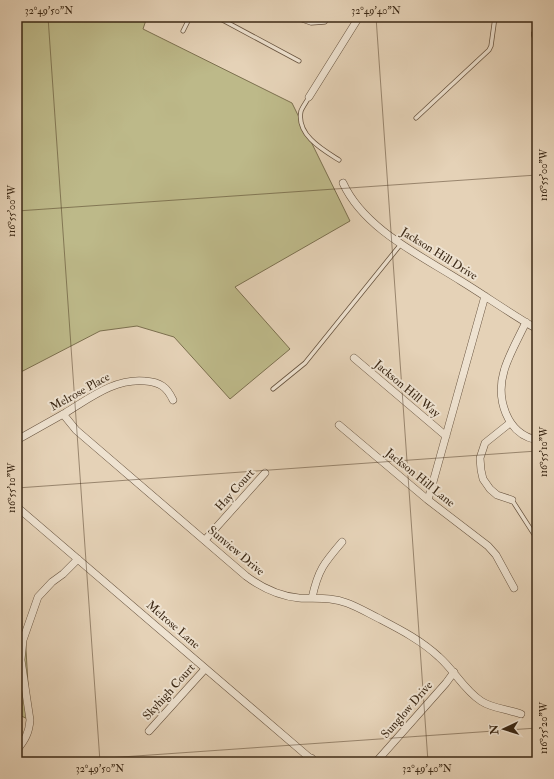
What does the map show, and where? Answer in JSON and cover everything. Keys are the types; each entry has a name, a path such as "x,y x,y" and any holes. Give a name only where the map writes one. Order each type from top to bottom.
{"street":[{"path":"309,97 359,17"},
{"name":"Jackson Hill Drive","path":"343,183 348,195 367,218 390,237 537,329"},
{"path":"428,500 485,296"},
{"path":"526,322 504,371 501,393 506,415 510,424 519,433 530,439 537,440"},
{"name":"Jackson Hill Way","path":"354,358 446,436"},
{"name":"Melrose Place","path":"17,440 106,388 131,380 159,383 169,392 173,400"},
{"name":"Sunview Drive","path":"63,414 76,430 246,576 275,593 290,596 331,599 348,603 400,629 417,639 434,652 454,672 467,689 480,701 494,707 521,714"},
{"path":"510,424 485,443 480,458 480,464 483,478 490,489 497,495 512,500"},
{"name":"Jackson Hill Lane","path":"339,425 428,500 488,546 496,555 514,588"},
{"name":"Hay Court","path":"205,540 265,473"},
{"name":"Melrose Lane","path":"17,507 311,761"},
{"path":"312,598 317,577 322,567 342,542"},
{"path":"17,750 26,738 30,720 21,660 23,640 38,597 44,589 63,574 78,559"},
{"name":"Skyhigh Court","path":"149,731 205,668"},
{"name":"Sunglow Drive","path":"376,762 454,672"}],"lane":[{"path":"183,31 190,17"},
{"path":"217,17 299,61"},
{"path":"294,17 311,24 325,22 328,17"},
{"path":"416,118 489,50 491,46 495,17"},
{"path":"309,97 301,110 301,120 304,129 321,149 339,160"},
{"path":"273,389 305,363 401,244"},
{"path":"512,500 537,539"}],"shaded area":[{"path":"17,17 147,17 143,29 292,103 350,221 235,287 290,349 230,399 174,337 137,326 100,331 17,374"},
{"path":"17,632 25,632 30,720 17,714"}],"building":[{"path":"537,25 537,46 533,40 532,32"}]}
